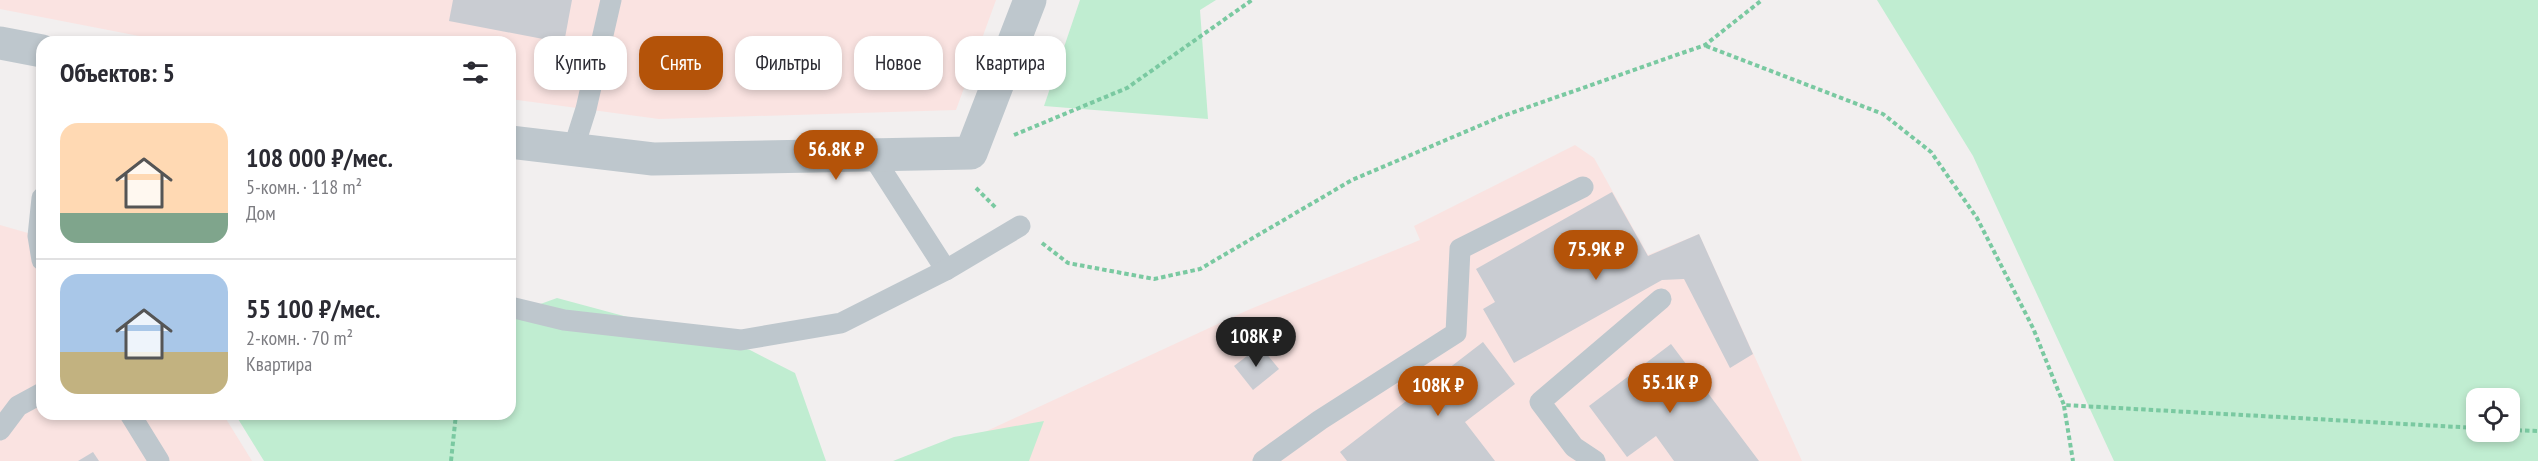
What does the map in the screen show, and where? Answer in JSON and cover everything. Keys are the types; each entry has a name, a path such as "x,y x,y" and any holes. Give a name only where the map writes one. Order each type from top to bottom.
{"street":[{"path":"516,143 653,159 971,153 1030,0"},
{"path":"0,43 36,50"}],"lane":[{"path":"573,150 586,109 611,0"},
{"path":"872,155 945,270"},
{"path":"1263,461 1320,420 1456,333 1460,249 1583,187"},
{"path":"516,308 564,320 741,340 841,323 945,270 1020,226"},
{"path":"1595,461 1574,447 1540,402 1661,299"},
{"path":"0,430 18,406 36,396"},
{"path":"134,420 159,461"}],"path":[{"path":"1252,0 1127,88 971,153 974,186 998,210 1068,263 1154,279 1200,269 1352,180 1500,117 1705,45 1762,0"},
{"path":"1705,45 1882,114 1931,152 1977,218 2033,328 2064,405 2073,461"},
{"path":"2064,405 2466,427"},
{"path":"451,461 455,420"},
{"path":"2520,430 2538,431"}],"shaded area":[{"path":"0,0 996,0 983,36 955,36 955,90 963,90 956,110 659,119 516,100 516,36 139,36 0,9"},
{"path":"1575,145 1594,158 1648,255 1699,234 1802,461 922,461 1248,310 1420,240 1414,226"},
{"path":"0,225 36,235 36,420 227,420 252,461 0,461"}],"green space":[{"path":"1080,0 1216,0 1200,10 1208,119 1044,106 1049,90 1066,90 1066,41"},
{"path":"1877,0 2538,0 2538,461 2114,461 1973,156"},
{"path":"557,298 750,350 795,373 826,461 264,461 239,420 516,420 516,313"},
{"path":"1044,421 1029,461 893,461 954,437"}],"building":[{"path":"453,0 572,0 565,36 534,37 449,21"},
{"path":"1612,192 1648,256 1699,234 1753,354 1730,368 1684,279 1662,280 1514,363 1483,309 1495,302 1476,269"},
{"path":"1483,342 1515,384 1465,422 1495,461 1347,461 1340,452"},
{"path":"1671,344 1759,461 1674,461 1656,436 1627,457 1589,406"},
{"path":"1260,346 1279,369 1253,390 1234,366"},
{"path":"93,452 99,461 78,461"}]}
